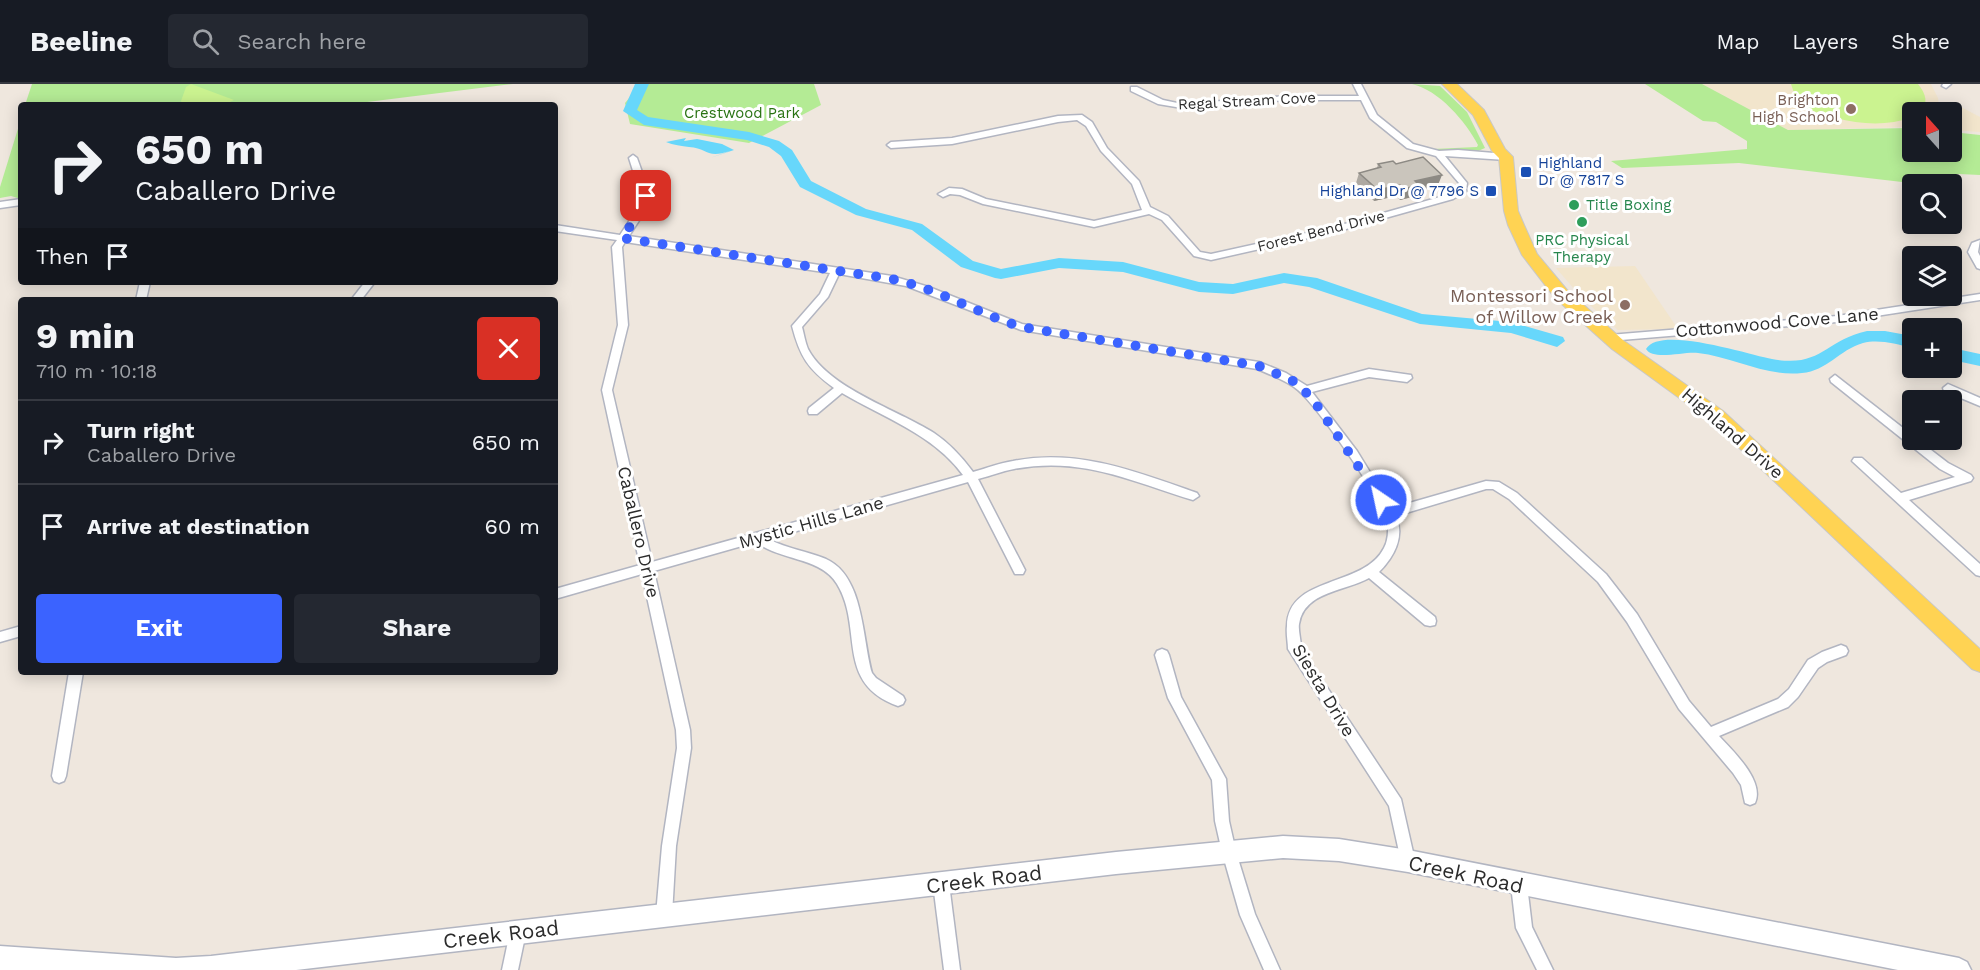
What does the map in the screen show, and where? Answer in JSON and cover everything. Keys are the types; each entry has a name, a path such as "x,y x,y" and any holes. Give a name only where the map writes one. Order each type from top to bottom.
{"main road":[{"name":"Highland Drive","path":"1449,84 1479,113 1499,151 1506,157 1511,211 1530,255 1561,294 1609,338 1717,416 1980,663"},
{"name":"Highland Drive","path":"1463,84 1488,108 1502,127 1513,153 1506,157"}],"street":[{"path":"1357,84 1373,116 1403,142 1418,150 1439,154 1458,153 1506,157"},
{"name":"Regal Stream Cove","path":"1134,88 1161,102 1182,106 1269,99 1363,98"},
{"path":"891,145 952,141 1058,119 1079,117 1089,124 1104,149 1136,183 1143,204 1149,211 1094,225 983,201 962,192 949,191 943,194"},
{"name":"Forest Bend Drive","path":"1149,211 1165,218 1197,254 1221,256 1450,197 1463,189 1463,183 1439,154"},
{"name":"Caballero Drive","path":"633,158 646,196 644,206 617,247 616,259 623,325 608,390 679,708 684,748 669,846 664,915"},
{"path":"0,205 18,202"},
{"name":"Siesta Drive","path":"558,228 914,283 1021,327 1259,366 1281,375 1304,390 1321,410 1390,513 1393,523 1393,543 1382,563 1371,572 1308,597 1298,608 1292,621 1295,650 1396,804 1408,861"},
{"path":"1980,243 1973,252 1980,266"},
{"path":"837,270 824,295 798,323 797,330 811,363 823,376 841,388 926,432 949,450 973,477 988,503 1004,545 1019,570"},
{"path":"358,297 368,285"},
{"name":"Cottonwood Cove Lane","path":"1609,338 1837,319 1980,297"},
{"path":"1304,390 1369,373 1407,378"},
{"path":"1835,380 1944,466 1968,478 1899,498"},
{"path":"813,411 841,388"},
{"path":"1948,388 1980,402"},
{"name":"Mystic Hills Lane","path":"558,593 1037,461 1088,461 1113,467 1193,496"},
{"path":"1858,461 1980,571"},
{"path":"1390,513 1486,485 1495,486 1513,496 1584,558 1618,597 1669,684 1748,783 1750,798"},
{"path":"758,537 774,548 824,563 840,574 848,591 866,675 898,700"},
{"path":"1371,572 1430,621"},
{"path":"0,637 18,633"},
{"path":"1709,734 1783,703 1794,695 1812,664 1841,651"},
{"path":"1162,655 1175,698 1219,779 1222,821 1229,852 1248,915 1272,970"},
{"path":"59,776 76,675"},
{"name":"Creek Road","path":"0,958 176,970 1283,847 1408,861 1519,885 1959,970"},
{"path":"941,884 952,970"},
{"path":"1519,885 1524,928 1545,970"},
{"path":"510,970 518,932"}],"shaded area":[{"name":"Brighton High School","path":"1702,84 1931,84 1938,98 1938,102 1902,102 1902,127 1788,130"},
{"name":"Brighton High School","path":"1962,108 1980,117 1980,132 1962,131"},
{"name":"Montessori School of Willow Creek","path":"1635,266 1678,329 1618,330 1582,298 1556,268"}],"green space":[{"path":"32,84 513,84 367,102 26,102"},
{"path":"191,84 234,100 230,102 182,102 186,87"},
{"name":"Crestwood Park","path":"641,84 814,84 821,105 749,143 630,124 625,103"},
{"path":"1412,84 1440,86 1467,112 1485,148 1478,151 1434,151 1433,149 1477,147 1478,145 1451,108 1432,93"},
{"path":"1645,84 1702,84 1788,130 1902,128 1902,162 1962,162 1962,133 1980,135 1980,175 1902,174 1902,182 1739,163 1622,168 1611,161 1747,149 1747,141 1716,122 1703,121"},
{"path":"1791,84 1918,84 1925,95 1925,102 1902,102 1902,120 1884,123 1840,119 1798,105"},
{"path":"18,129 18,198 11,196 0,198 0,187"}],"water":[{"path":"686,138 684,141 697,139 722,144 734,150 710,158 730,151 711,154 666,142"}],"building":[{"path":"1423,157 1442,175 1415,181 1419,185 1404,189 1400,185 1378,190 1359,173 1381,167 1378,164 1393,161 1396,164"}],"waterway":[{"path":"642,84 630,111 644,121 749,136 774,144 787,153 805,184 861,212 917,227 967,264 1001,274 1059,263 1123,267 1199,287 1233,289 1284,278 1311,282 1420,319 1511,328 1557,341"},
{"path":"1654,349 1700,347 1757,362 1801,367 1818,364 1841,347 1858,339 1876,336 1902,340"},
{"path":"1962,356 1980,360"}],"place":[{"name":"Brighton High School","path":"1851,109"},
{"name":"Highland Dr @ 7817 S","path":"1526,172"},
{"name":"Highland Dr @ 7796 S","path":"1491,191"},
{"name":"Title Boxing","path":"1574,205"},
{"name":"PRC Physical Therapy","path":"1582,222"},
{"name":"Montessori School of Willow Creek","path":"1625,305"}],"route":[{"path":"646,196 644,206 622,238 914,283 987,315 1021,327 1259,366 1281,375 1293,381 1312,398 1381,500"}]}
